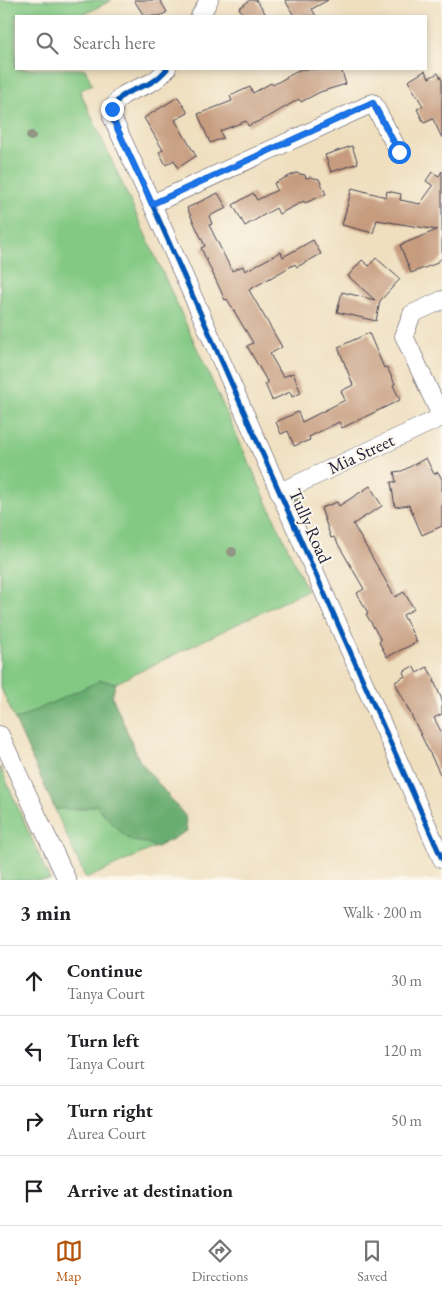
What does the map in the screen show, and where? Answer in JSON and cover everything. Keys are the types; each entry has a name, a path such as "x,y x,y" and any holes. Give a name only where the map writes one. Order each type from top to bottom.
{"street":[{"path":"201,15 209,0"},
{"name":"Tully Road","path":"166,70 154,82 122,96 112,109 112,117 442,859"},
{"path":"152,204 373,103 399,152"},
{"path":"442,300 412,314 404,336 442,417"},
{"name":"Mia Street","path":"280,492 442,417"},
{"path":"0,735 67,880"}],"green space":[{"path":"0,0 112,0 83,15 15,15 15,70 85,70 92,84 80,91 307,590 108,687 173,839 86,879 0,686"},
{"path":"101,680 116,683 112,696 139,760 185,816 187,831 155,848 146,843 129,839 96,805 82,809 55,809 15,720"},
{"path":"0,767 50,880 0,880"}],"building":[{"path":"134,0 160,0 167,12 162,15 143,15"},
{"path":"250,0 256,0 266,15 243,15 239,8"},
{"path":"285,0 328,0 312,9 315,15 293,15"},
{"path":"299,70 341,70 346,84 320,92 301,102 299,99 248,126 246,121 220,131 223,138 210,143 198,114 232,101 230,96 250,87 253,93 271,83 273,85"},
{"path":"425,71 429,78 438,73 442,80 442,138 433,119 424,123 417,109 423,106 408,81"},
{"path":"178,97 188,113 175,120 196,156 178,168 174,160 166,165 159,152 163,150 144,118"},
{"path":"352,146 358,163 331,172 325,155"},
{"path":"442,171 442,258 435,264 411,273 400,245 437,230 377,220 373,233 342,225 352,188 386,197 387,191 401,194 400,200 420,204 433,186 426,181 432,172 439,176"},
{"path":"296,173 305,175 306,178 319,179 326,194 305,203 304,201 279,214 276,208 245,226 233,205 253,193 257,200 277,190 274,183"},
{"path":"218,193 227,208 209,216 212,224 209,225 232,271 243,266 245,271 281,252 283,257 313,240 321,254 297,267 295,264 249,290 282,347 270,354 283,377 293,373 301,393 292,397 290,392 272,400 265,384 268,383 247,346 253,343 227,299 225,300 201,248 205,246 187,208"},
{"path":"376,258 400,279 380,301 376,321 337,312 342,292 375,300 348,276 362,260 369,266"},
{"path":"369,333 384,368 387,367 395,384 393,385 400,400 342,428 339,422 309,437 310,440 294,446 288,431 281,434 276,422 298,412 302,422 345,400 341,391 353,385 338,347"},
{"path":"426,458 434,474 438,472 442,479 442,526 422,535 409,505 395,507 391,482 396,482 394,472 402,471"},
{"path":"370,486 382,506 353,524 395,597 404,592 414,609 403,615 417,642 387,657 379,642 381,640 366,614 368,613 357,593 364,589 334,537 331,538 321,508 337,502 339,506"},
{"path":"413,666 417,673 427,667 435,680 442,700 442,714 434,718 442,733 442,778 395,682 405,676 403,672"}],"cycle path":[{"path":"166,70 154,81 121,97 114,108 112,117 442,859"},
{"path":"152,204 373,103 399,152"}],"route":[{"path":"112,109 112,117 152,204 373,103 399,152"}]}
